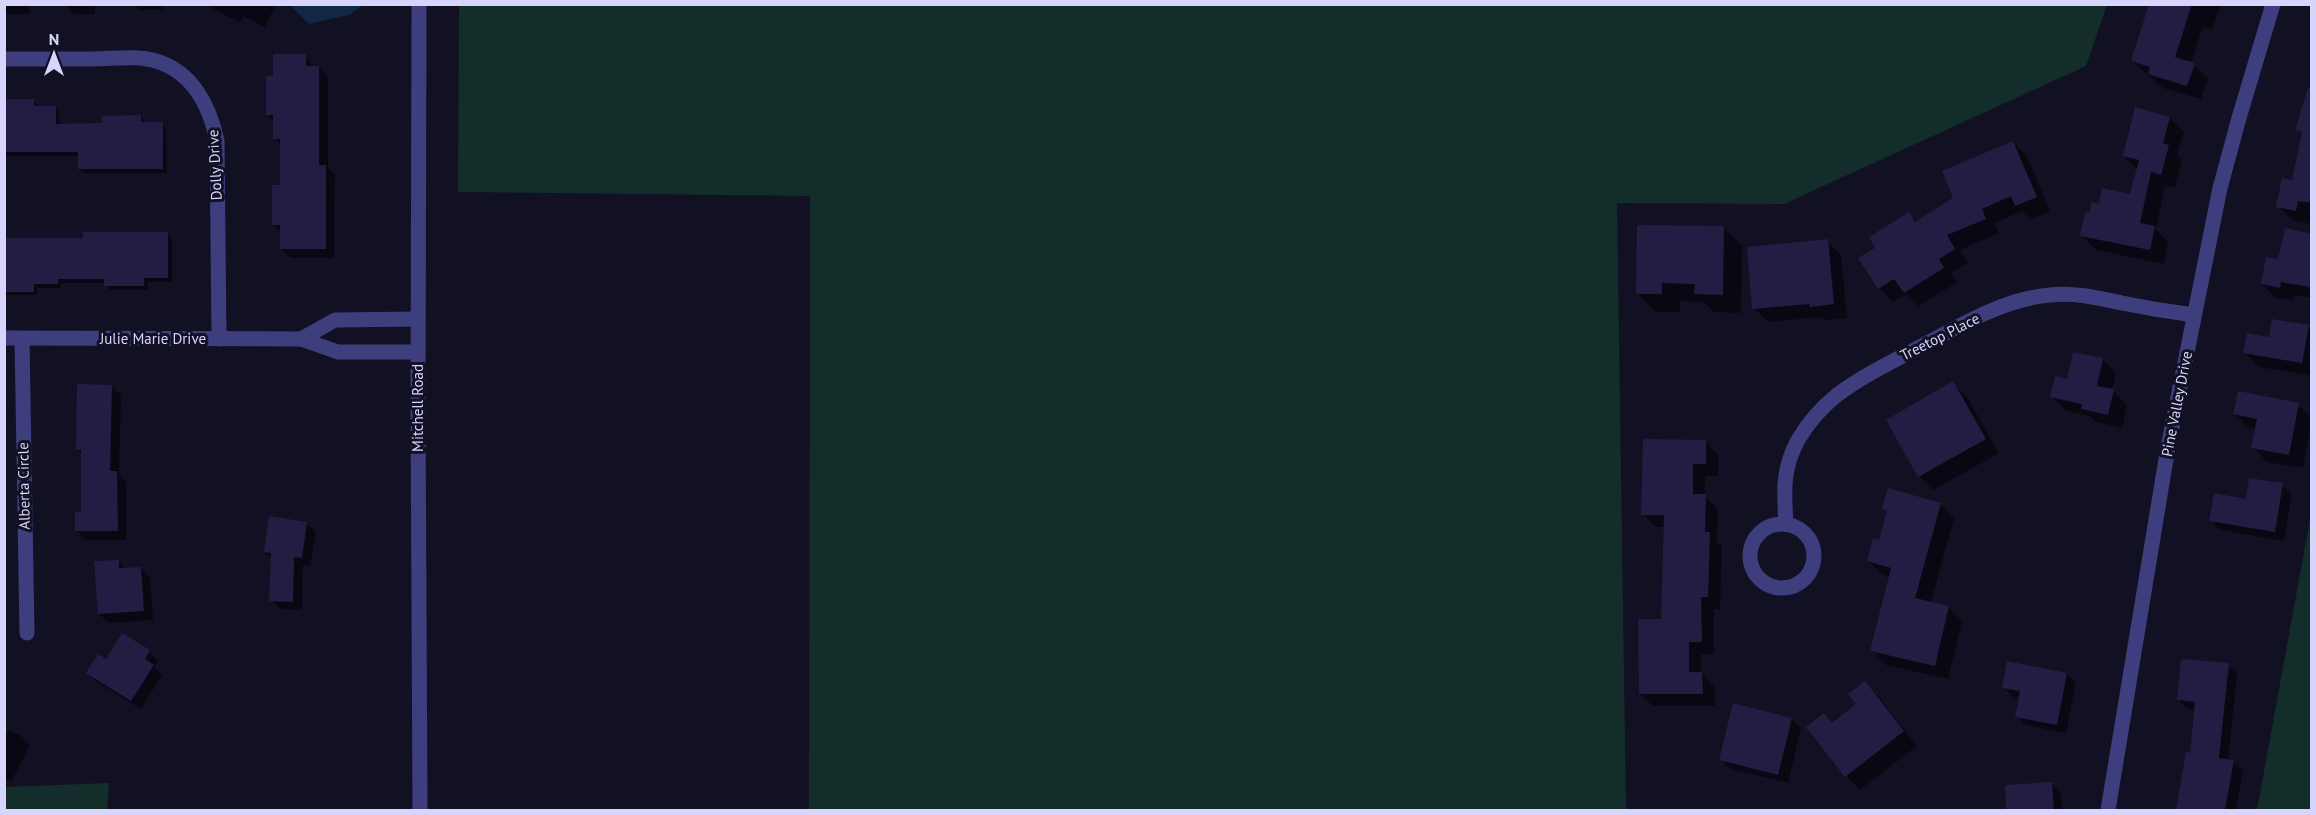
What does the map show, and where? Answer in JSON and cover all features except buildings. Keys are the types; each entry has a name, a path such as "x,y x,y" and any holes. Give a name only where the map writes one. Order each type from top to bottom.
{"street":[{"name":"Mitchell Road","path":"419,4 420,810"},
{"name":"Pine Valley Drive","path":"2108,810 2168,447 2194,315 2220,188 2273,4"},
{"name":"Dolly Drive","path":"4,59 133,58 157,61 176,71 193,84 206,103 217,141 219,339"},
{"name":"Treetop Place","path":"1786,524 1784,480 1788,465 1799,438 1816,415 1837,395 1874,371 1966,323 2006,305 2053,294 2084,296 2194,315"},
{"name":"Julie Marie Drive","path":"301,339 335,320 418,319"},
{"name":"Julie Marie Drive","path":"4,339 301,339 338,352 418,352"},
{"name":"Alberta Circle","path":"22,339 27,633"},
{"path":"1786,524 1803,531 1810,539 1814,550 1814,561 1809,574 1800,582 1790,587 1776,587 1766,583 1757,575 1750,553 1753,542 1764,529 1786,524"}],"green space":[{"path":"459,4 2107,5 2086,66 1784,204 1617,203 1626,810 809,810 810,196 458,192"},
{"path":"2311,514 2311,810 2257,810"},
{"path":"109,783 107,810 5,810 5,787"}],"water":[{"path":"293,4 363,5 349,15 309,24 292,7"}]}
